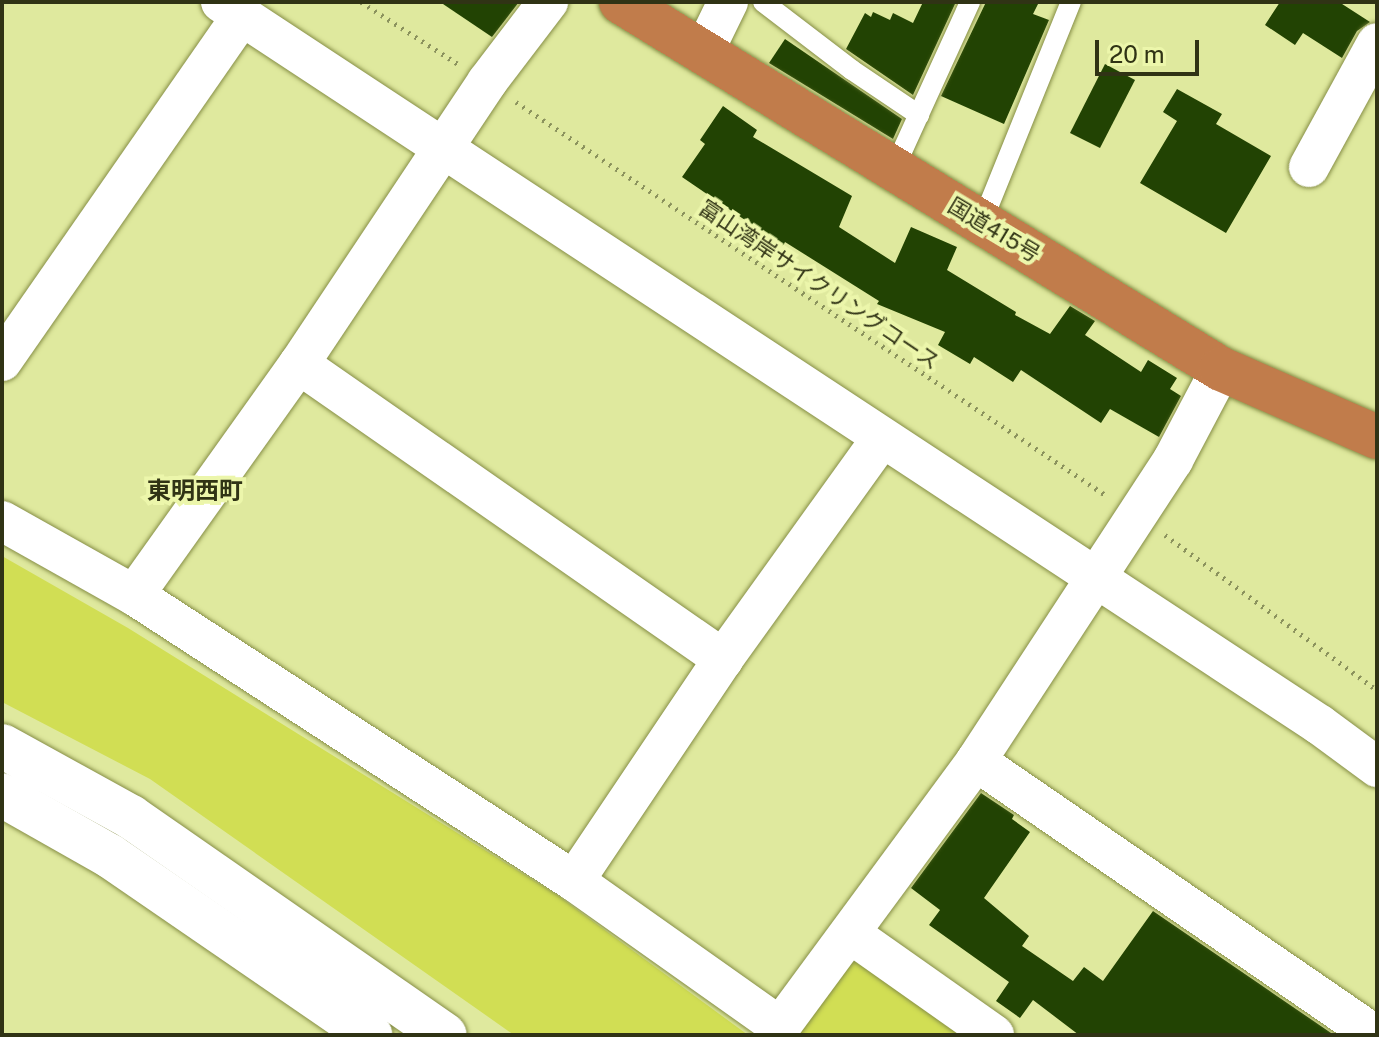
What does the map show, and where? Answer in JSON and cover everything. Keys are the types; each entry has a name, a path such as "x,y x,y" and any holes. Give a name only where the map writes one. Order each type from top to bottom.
{"highway":[{"name":"国道415号","path":"621,2 1221,369 1377,437"}],"street":[{"path":"134,595 299,364 454,133 548,2"},
{"path":"703,53 728,2"},
{"path":"2,361 232,9 454,133 882,438 1118,543 1320,725 1377,767"},
{"path":"1309,167 1377,43"},
{"path":"299,364 723,659"},
{"path":"2,521 134,595 574,881 780,1027 976,761 1173,460 1221,369"},
{"path":"574,881 723,659 882,438"},
{"path":"2,746 131,817 445,1035"},
{"path":"976,761 1375,1035"},
{"path":"2,795 110,856 370,1035"},
{"path":"851,934 994,1035"}],"lane":[{"path":"763,2 852,70 919,115"},
{"path":"894,169 970,2"},
{"path":"982,222 1071,2"}],"path":[{"path":"361,2 460,65"},
{"name":"富山湾岸サイクリングコース","path":"503,93 1118,543 1377,690"}],"green space":[{"path":"2,556 128,628 557,895 748,1035 514,1035 150,779 2,702"},
{"path":"866,958 974,1035 795,1035 849,963"}],"building":[{"path":"440,2 519,2 492,37"},
{"path":"923,2 955,4 913,95 846,49 865,13 871,17 873,12 890,20 893,13 913,23"},
{"path":"986,2 1039,2 1033,14 1049,20 1004,124 941,96"},
{"path":"1280,2 1339,2 1370,22 1357,31 1342,58 1303,33 1295,45 1265,25"},
{"path":"785,39 902,119 893,139 769,63"},
{"path":"1105,64 1135,80 1100,148 1070,133"},
{"path":"1177,89 1222,114 1216,124 1271,156 1226,233 1140,183 1177,121 1163,112"},
{"path":"723,106 757,130 753,137 852,196 839,227 895,263 911,227 957,247 947,270 1016,312 1015,315 1050,334 1070,306 1095,321 1085,335 1141,372 1148,360 1177,378 1170,389 1181,396 1159,437 1110,409 1101,423 1021,370 1013,382 974,357 970,364 938,345 945,332 877,304 879,301 785,242 783,246 682,177 705,144 700,140"},
{"path":"981,793 1014,815 1012,819 1030,832 984,898 1029,936 1022,946 1073,981 1084,967 1103,981 1153,911 1334,1035 1079,1035 1033,1000 1020,1018 996,1001 1009,982 929,925 940,910 911,888"}],"district":[{"name":"東明西町","path":"195,491"}]}
